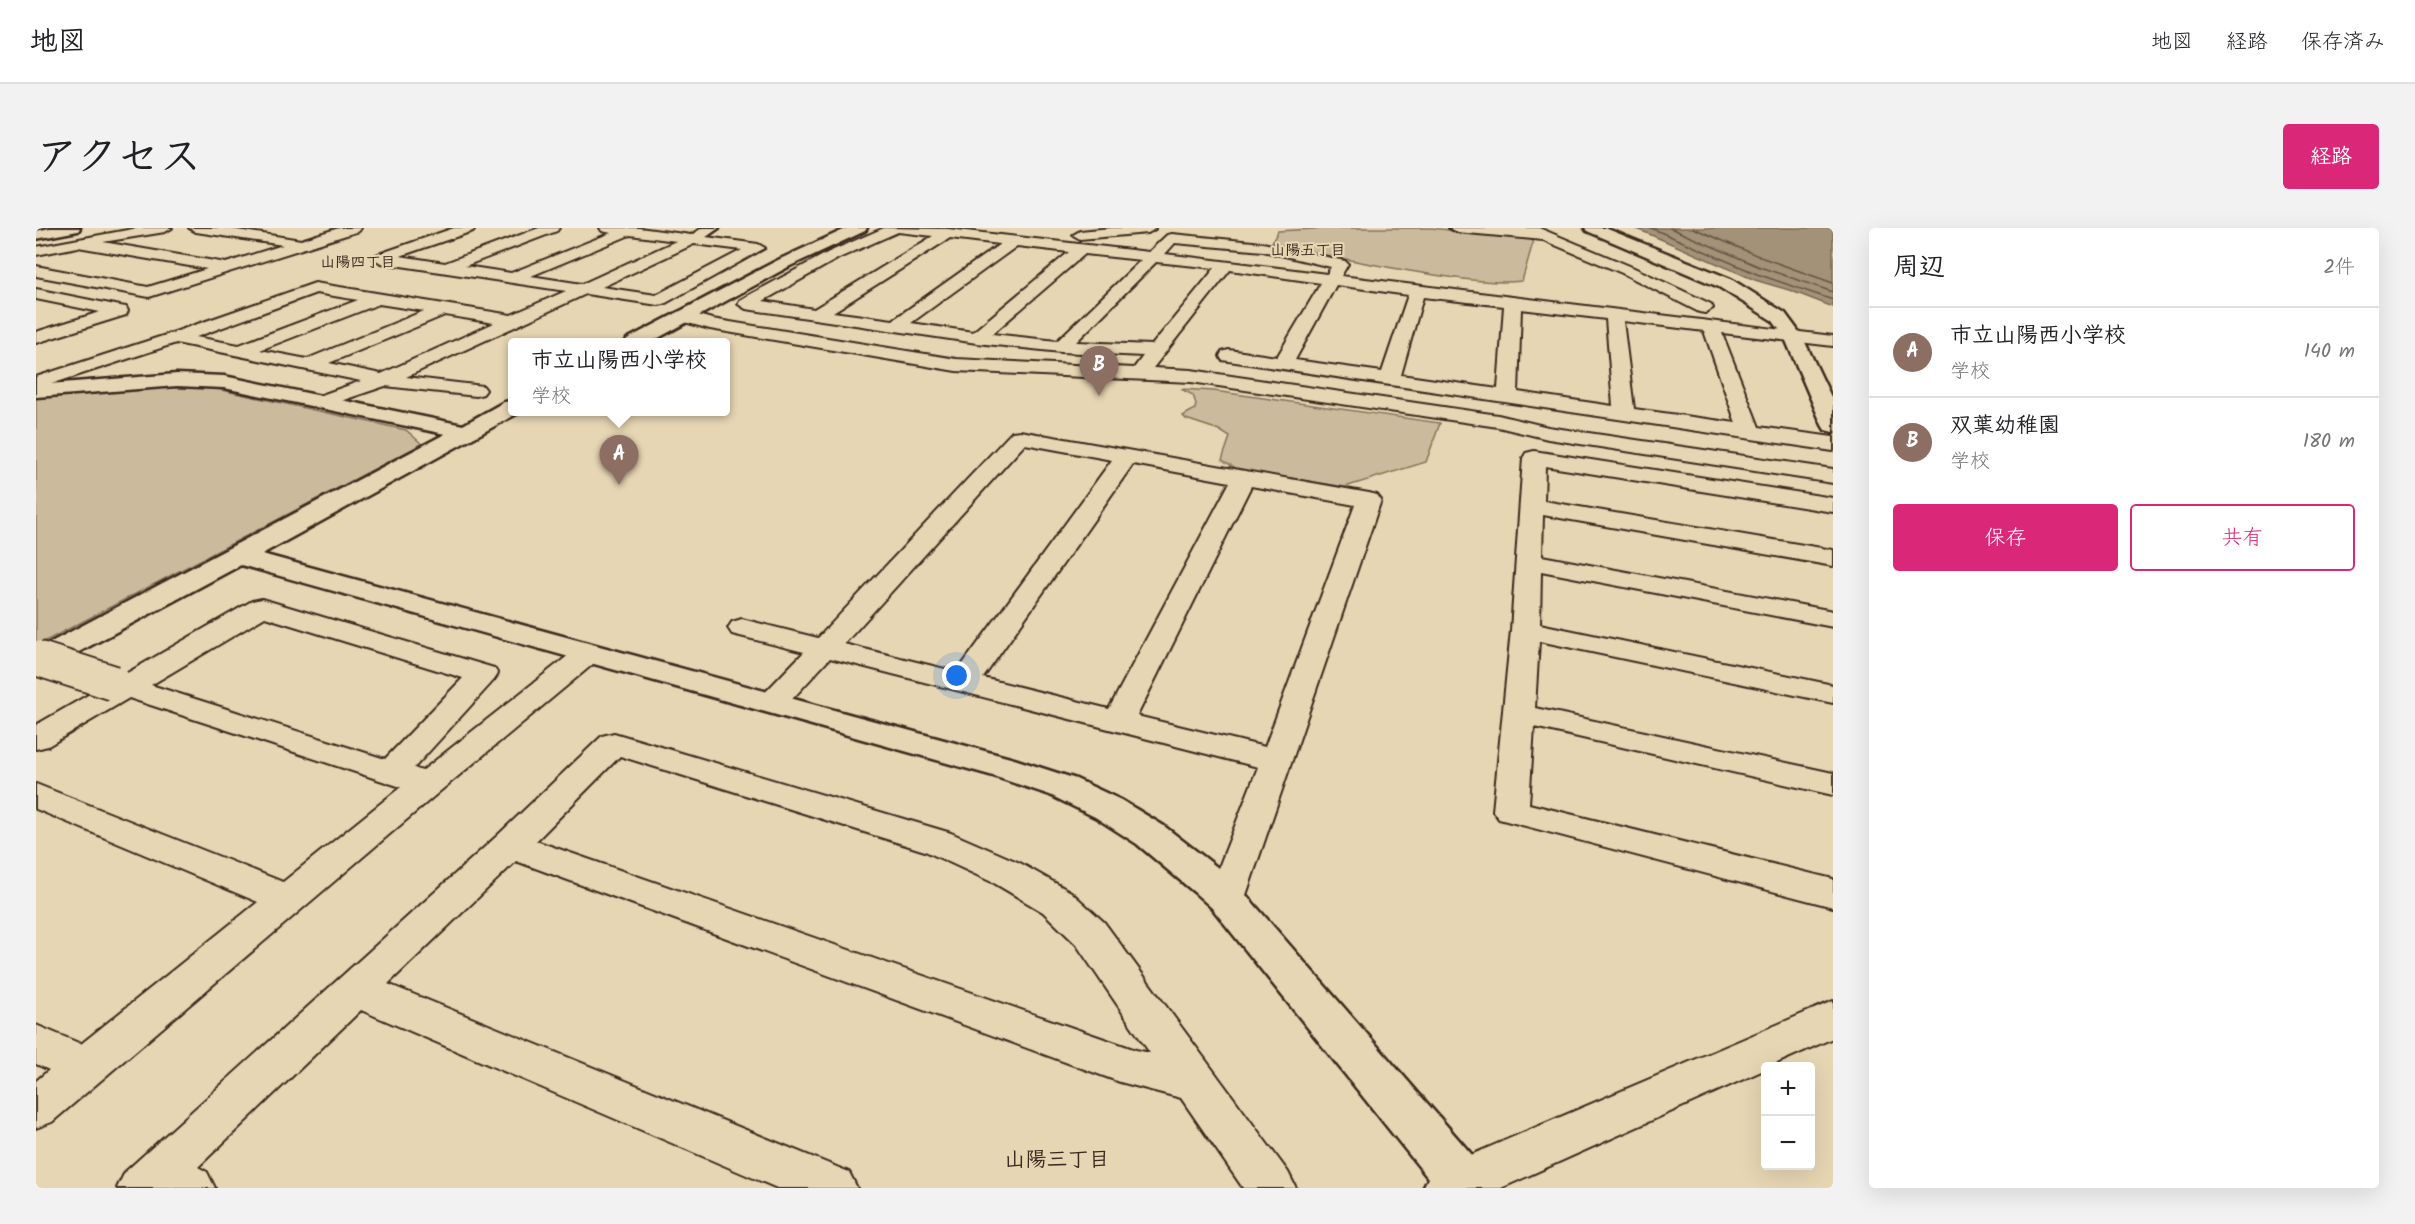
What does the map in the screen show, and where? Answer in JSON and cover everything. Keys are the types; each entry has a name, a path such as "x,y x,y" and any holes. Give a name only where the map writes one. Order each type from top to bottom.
{"street":[{"path":"36,235 75,235 165,228"},
{"path":"196,228 303,244"},
{"path":"36,272 149,292 354,228"},
{"path":"468,228 381,258 658,300 758,248 607,228"},
{"path":"447,268 552,228"},
{"path":"323,401 383,380 694,239 712,228"},
{"path":"642,338 784,263 860,228"},
{"path":"1156,351 1061,347 977,338 746,304 834,255 897,228 948,233 1015,234 1330,281 1614,314 1708,317 1731,311 1779,317"},
{"path":"1456,228 1546,237"},
{"path":"1527,228 1628,270 1708,317 1750,432"},
{"path":"1592,228 1725,284 1779,317 1793,336 1833,425"},
{"path":"977,338 1079,244 1148,229"},
{"path":"512,278 628,231"},
{"path":"818,314 948,233"},
{"path":"896,326 1015,234"},
{"path":"36,251 75,235 230,268"},
{"path":"1061,347 1172,237 1263,247 1340,264 1283,364"},
{"path":"1139,374 1226,265"},
{"path":"36,383 175,338 315,288 514,321"},
{"path":"1542,290 1652,303 1793,336 1833,341"},
{"path":"1390,379 1417,291"},
{"path":"36,294 120,311 36,338"},
{"path":"240,351 379,298"},
{"path":"1508,396 1512,303"},
{"path":"309,365 444,309"},
{"path":"1614,314 1624,413"},
{"path":"683,316 710,324 956,365 1191,376 1474,417 1548,433 1833,476"},
{"path":"36,324 62,329"},
{"path":"175,338 383,380 476,390"},
{"path":"1229,356 1833,444"},
{"path":"36,391 177,380 224,382 466,432"},
{"path":"36,660 238,556 508,410"},
{"path":"771,703 1020,437 1369,500 1278,760 1226,898"},
{"path":"965,682 1127,456"},
{"path":"1833,505 1534,459 1525,630 1511,811 1833,892"},
{"path":"1119,721 1244,477"},
{"path":"1788,498 1833,519"},
{"path":"1532,507 1833,558"},
{"path":"238,556 1002,767 1065,788 1124,817 1181,856 1226,898 1459,1186 1833,1019"},
{"path":"1528,561 1833,619"},
{"path":"36,739 119,685 262,607 483,674 392,772"},
{"path":"742,627 1278,760"},
{"path":"1525,630 1833,694"},
{"path":"36,1108 426,784 589,653"},
{"path":"36,660 426,784"},
{"path":"1518,714 1833,784"},
{"path":"164,1183 355,989 510,845 614,743 938,842 1007,873 1057,902 1090,933 1271,1188"},
{"path":"36,796 287,899"},
{"path":"510,845 1136,1069 1197,1082"},
{"path":"355,989 832,1188"},
{"path":"36,1043 85,1067"}],"shaded area":[{"path":"1331,228 1431,228 1534,239 1522,281 1511,282 1478,281 1414,272 1271,244 1278,231"},
{"path":"155,383 203,386 406,430 422,444 36,646 36,397"},
{"path":"1181,389 1214,391 1440,423 1426,462 1345,487 1239,470 1222,460 1230,437 1219,430 1186,419 1183,416 1195,409 1196,404 1193,395"}],"water":[{"path":"1635,228 1833,228 1833,307 1755,280"}],"place":[{"name":"双葉幼稚園","path":"1099,396"},
{"name":"市立山陽西小学校","path":"619,485"}],"district":[{"name":"山陽五丁目","path":"1308,251"},
{"name":"山陽四丁目","path":"358,263"},
{"name":"山陽三丁目","path":"1057,1160"}]}
